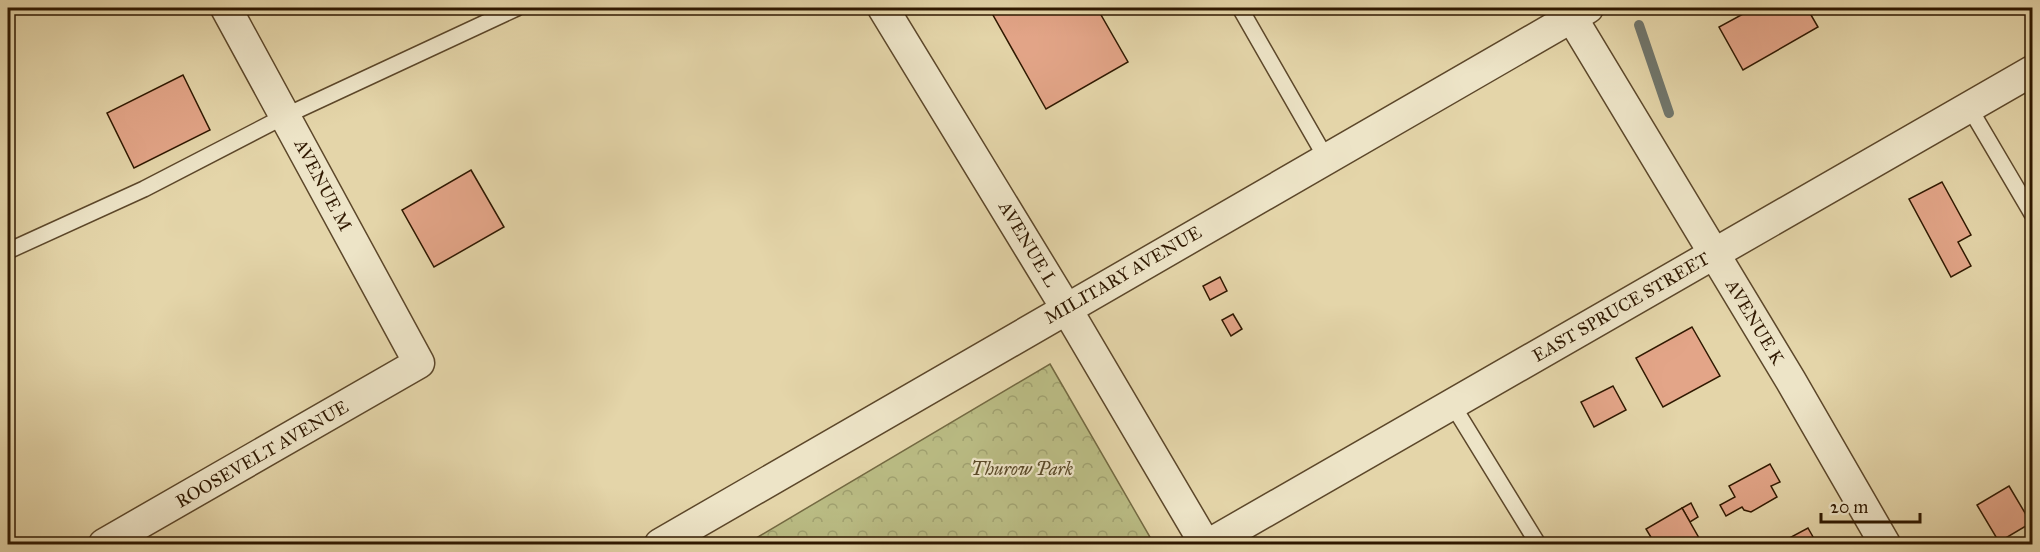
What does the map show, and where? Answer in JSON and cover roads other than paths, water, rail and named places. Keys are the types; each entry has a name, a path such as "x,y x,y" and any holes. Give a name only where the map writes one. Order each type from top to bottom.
{"street":[{"name":"AVENUE M","path":"226,8 419,363"},
{"name":"AVENUE L","path":"884,8 1207,544"},
{"name":"MILITARY AVENUE","path":"660,544 1575,11"},
{"name":"AVENUE K","path":"1575,11 1714,254 1791,381 1885,544"},
{"name":"EAST SPRUCE STREET","path":"1207,544 2032,71"},
{"name":"ROOSEVELT AVENUE","path":"104,544 419,363"}],"lane":[{"path":"8,251 144,189 285,116 517,8"},
{"path":"1240,8 1326,158"},
{"path":"1969,107 2032,214"},
{"path":"1452,404 1538,544"}],"waterway":[{"path":"1639,25 1669,113"}],"park label":[{"name":"Thurow Park","path":"1022,469"}]}
